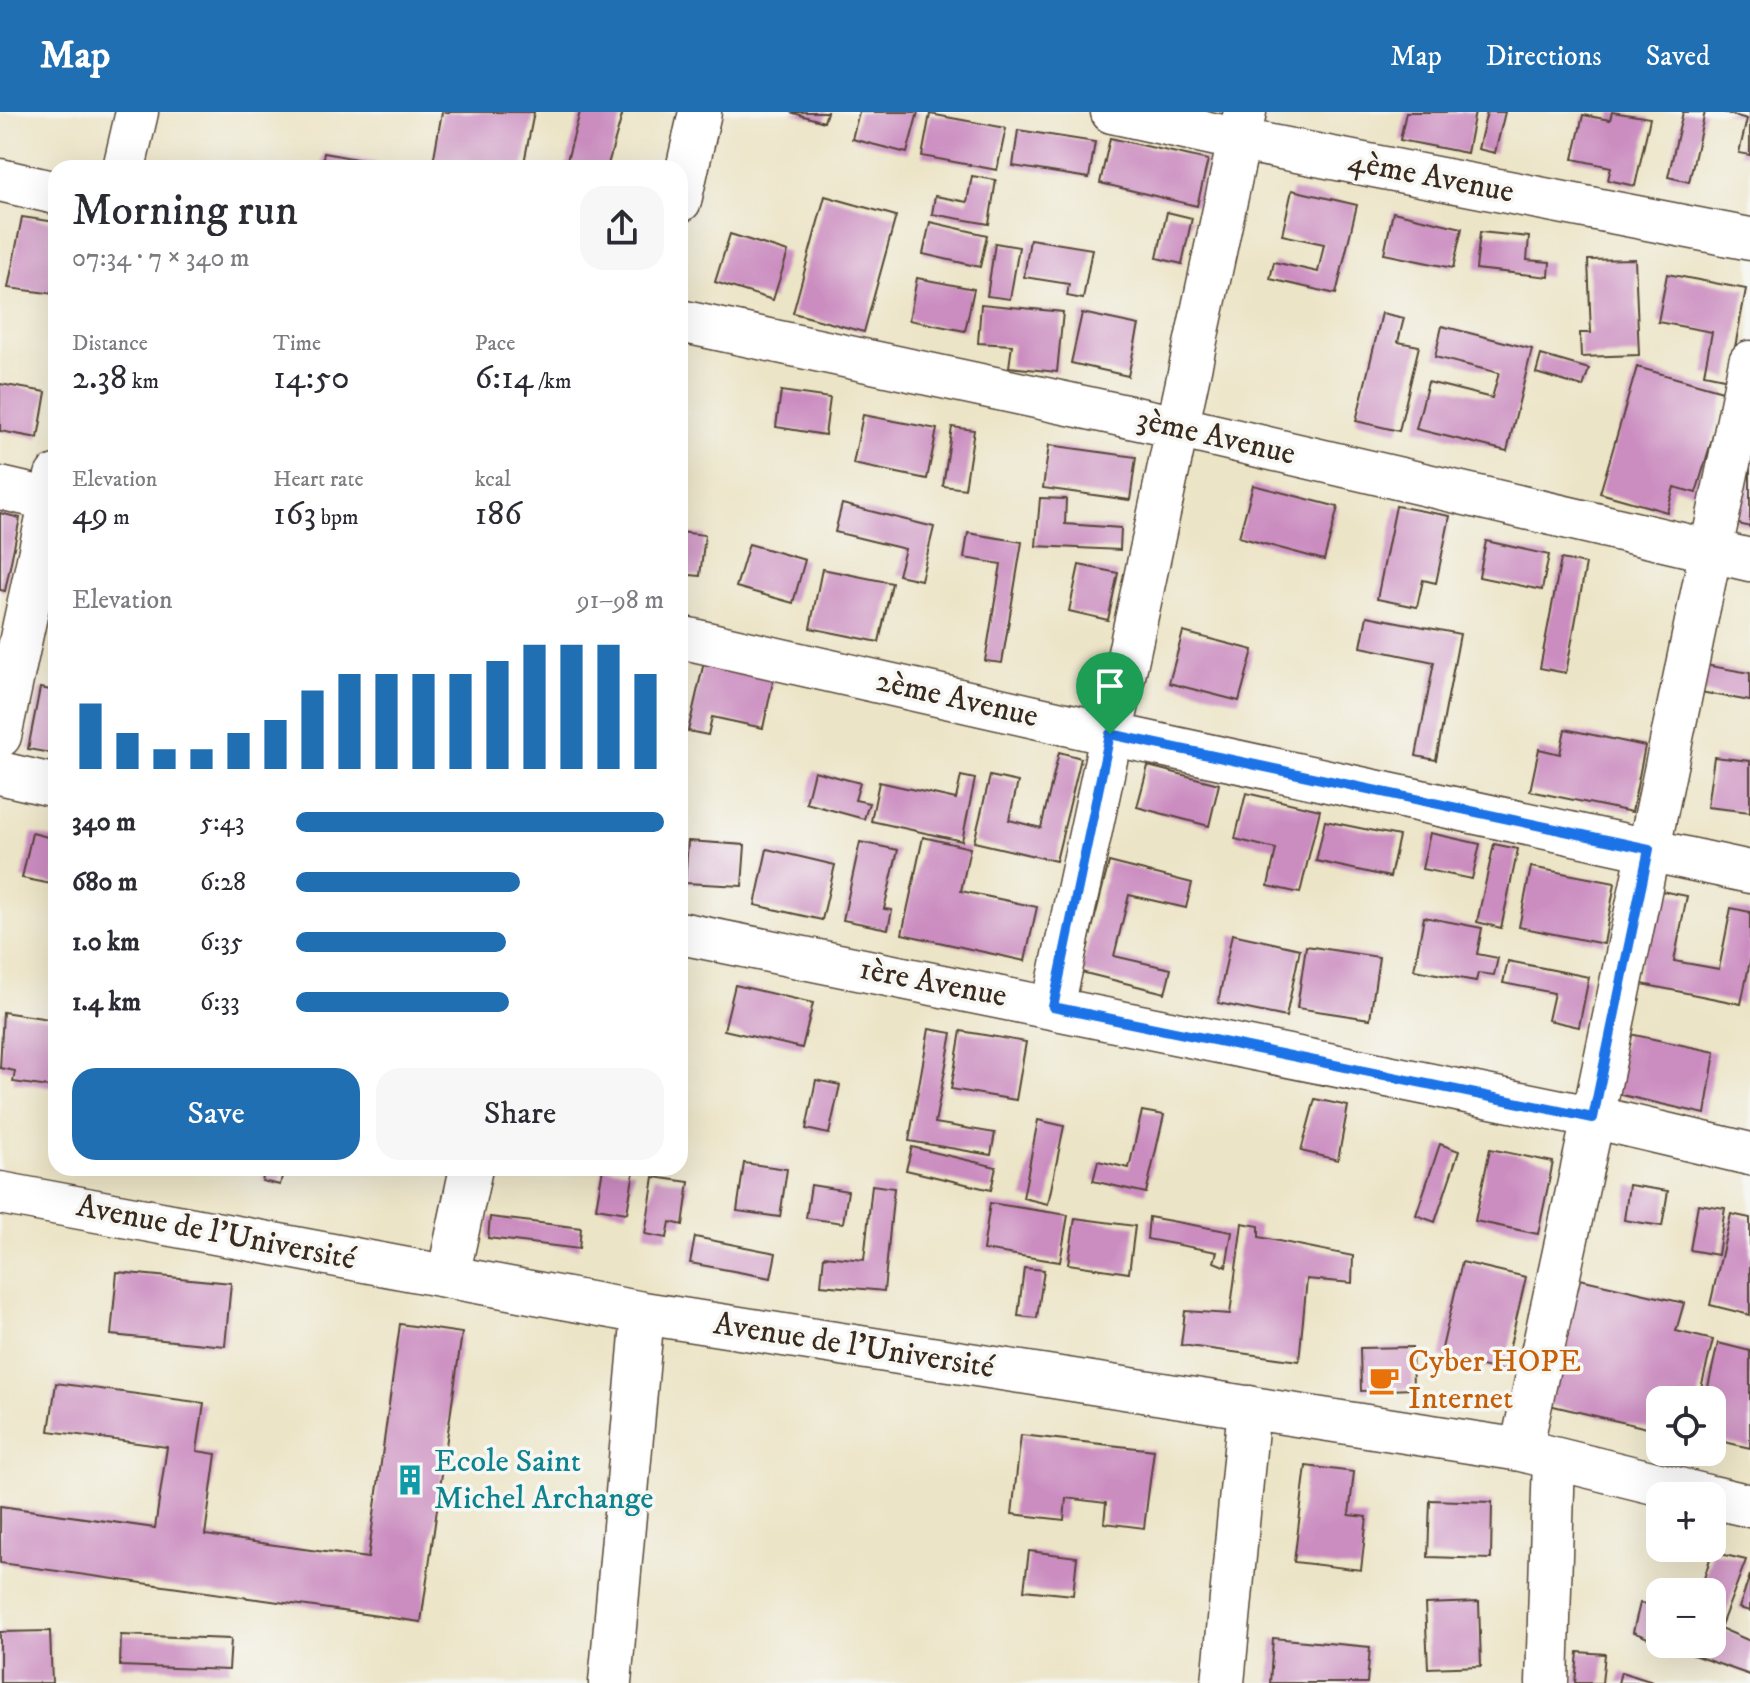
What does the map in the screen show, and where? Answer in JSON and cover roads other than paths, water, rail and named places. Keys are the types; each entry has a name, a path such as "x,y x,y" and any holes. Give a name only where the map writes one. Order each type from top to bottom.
{"street":[{"path":"126,160 137,112"},
{"path":"688,165 700,112"},
{"name":"4ème Avenue","path":"1112,112 1242,126 1750,239"},
{"path":"1053,1007 1242,126"},
{"path":"0,180 48,191"},
{"name":"3ème Avenue","path":"688,323 1177,427 1730,555"},
{"path":"1547,1683 1537,1454 1593,1118 1649,849 1730,555 1750,362"},
{"path":"0,488 48,492"},
{"path":"0,736 48,519"},
{"name":"2ème Avenue","path":"688,639 1110,734 1750,872"},
{"path":"0,773 48,784"},
{"name":"1ère Avenue","path":"688,935 1593,1118 1750,1154"},
{"path":"448,1277 469,1176"},
{"name":"Avenue de l'Université","path":"0,1193 643,1313 1537,1454 1650,1482"},
{"path":"610,1683 643,1313"},
{"path":"1223,1683 1249,1407"},
{"name":"Avenue de l'Université","path":"1726,1501 1750,1506"}],"place":[{"name":"Cyber HOPE Internet","path":"1384,1380"},
{"name":"Ecole Saint Michel Archange","path":"410,1480"}]}
